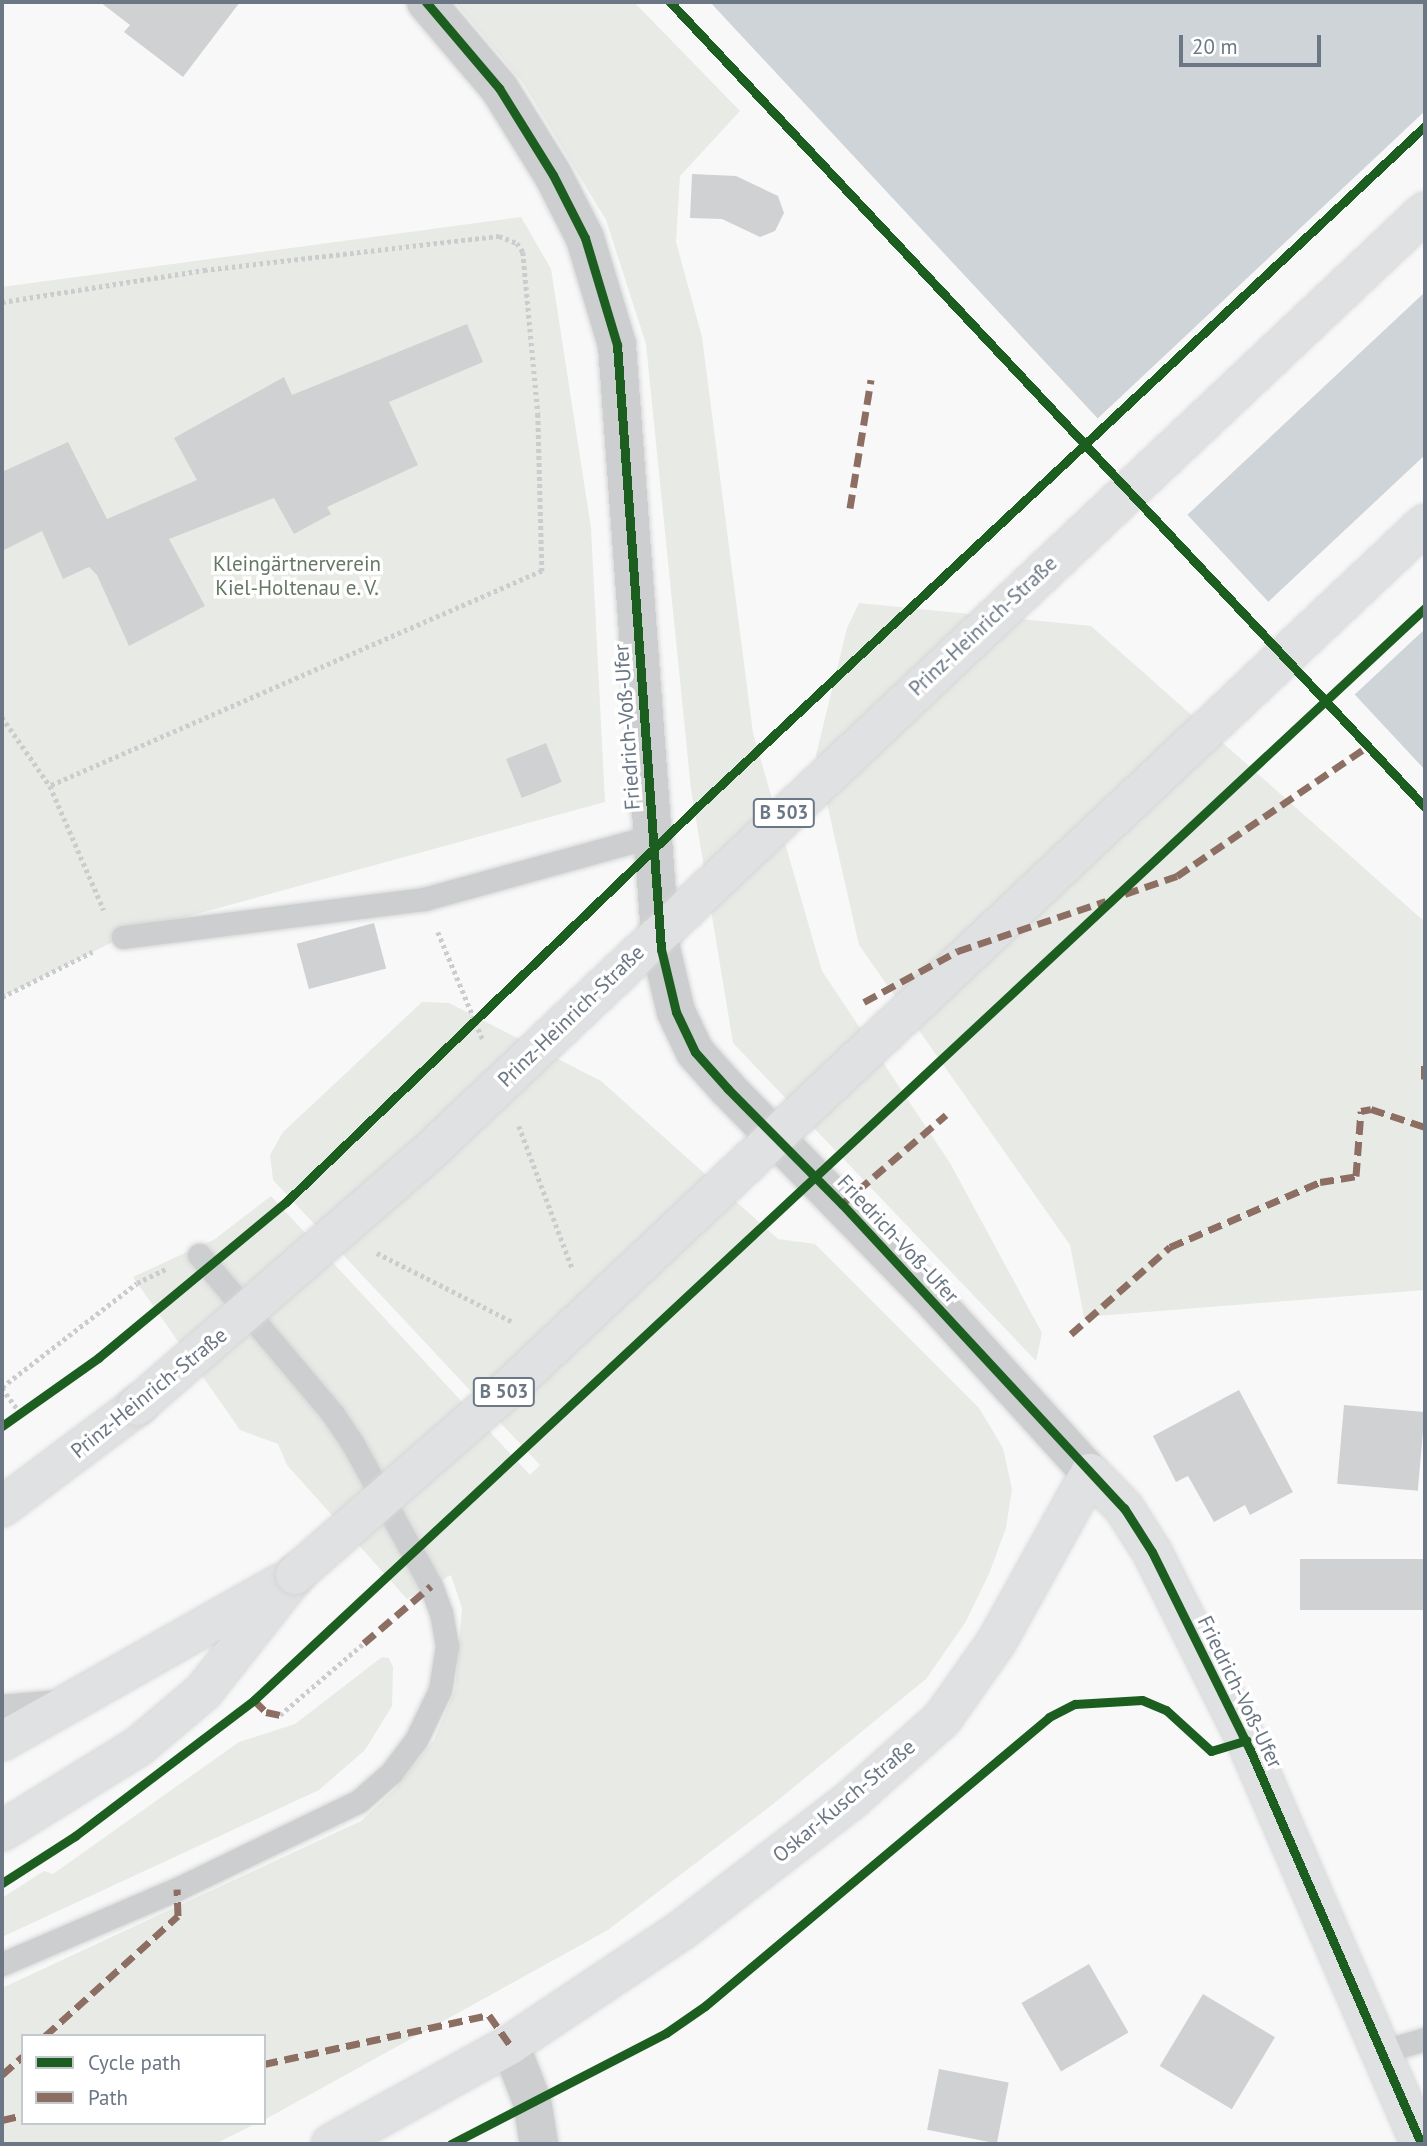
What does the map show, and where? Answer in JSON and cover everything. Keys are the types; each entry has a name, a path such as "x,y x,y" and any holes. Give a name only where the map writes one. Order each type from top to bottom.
{"main road":[{"name":"Prinz-Heinrich-Straße","path":"5,1509 137,1406 430,1150 1425,212"},
{"name":"B 503","path":"2,1831 139,1746 203,1692 295,1575 511,1386 1425,524"},
{"name":"Oskar-Kusch-Straße","path":"331,2144 510,2045 683,1929 851,1800 942,1718 997,1641 1081,1464"},
{"name":"Friedrich-Voß-Ufer","path":"1081,1464 1124,1508 1152,1552 1250,1749 1421,2144"},
{"name":"B 503","path":"2,1741 295,1575"}],"street":[{"name":"Friedrich-Voß-Ufer","path":"426,2 499,88 529,132 585,237 603,290 617,345 626,433 661,949 676,1012 695,1052 925,1292 1081,1464"},
{"path":"510,2045 532,2101 539,2144"}],"lane":[{"path":"123,937 424,899 652,836"},
{"path":"2,1964 177,1889 359,1801 391,1773 416,1740 440,1690 447,1646 441,1613 431,1586 359,1456 333,1414 199,1255"},
{"path":"2,1706 76,1699"},
{"path":"1381,2052 1425,2039"}],"path":[{"path":"2,302 204,270 499,236 517,243 523,252 538,414 542,571 50,786"},
{"path":"2,717 50,786 105,913 123,937 2,997"},
{"path":"20,1414 2,1387 136,1283"},
{"path":"280,1715 364,1643"}],"green space":[{"path":"455,2 634,2 740,111 680,176 676,242 702,337 753,733 822,971 950,1163 1042,1333 1036,1361 733,1043 691,789 646,344 606,220 523,83"},
{"name":"Kleingärtnerverein Kiel-Holtenau e. V.","path":"521,217 551,269 591,528 605,802 175,920 123,937 2,997 2,287"},
{"path":"859,603 1091,626 1425,922 1425,1290 1084,1317 1070,1245 859,945 816,755 847,628"},
{"path":"422,1002 449,1003 601,1081 778,1239 815,1244 979,1408 1003,1448 1012,1489 1006,1528 989,1574 965,1623 926,1679 772,1805 608,1930 266,2119 266,2034 21,2034 21,2125 253,2125 215,2144 2,2144 2,1988 361,1821 394,1790 434,1740 455,1690 462,1608 451,1575 407,1599 287,1465 278,1444 240,1430 133,1277 215,1239 271,1196 530,1475 540,1465 273,1180 270,1155 283,1132"},
{"path":"382,1657 389,1658 393,1667 392,1706 365,1750 319,1790 2,1937 2,1898 44,1871 53,1874 239,1742 295,1724"}],"shaded area":[{"path":"710,2 1425,2 1425,770"}],"pier":[{"path":"1425,111 1425,292 1185,517 1095,421"},
{"path":"1425,455 1425,629 1352,697 1266,604"}],"building":[{"path":"100,2 240,2 183,77 124,32 130,25"},
{"path":"692,174 736,176 778,196 784,213 775,231 760,237 722,219 690,218"},
{"path":"467,324 483,362 389,402 418,465 327,507 331,514 294,534 274,498 169,539 205,606 129,646 97,575 89,567 63,579 42,531 2,551 2,472 68,442 107,519 197,480 174,438 284,377 292,395"},
{"path":"546,743 562,782 522,798 506,759"},
{"path":"374,923 386,968 309,989 297,944"},
{"path":"1239,1390 1293,1492 1250,1515 1245,1505 1214,1522 1188,1476 1176,1482 1153,1436"},
{"path":"1344,1405 1425,1412 1418,1491 1337,1484"},
{"path":"1300,1559 1425,1559 1425,1610 1300,1610"},
{"path":"1089,1964 1128,2032 1061,2071 1021,2003"},
{"path":"1203,1994 1275,2037 1232,2109 1160,2066"},
{"path":"939,2069 1009,2083 997,2143 927,2130"}],"marked path":[{"path":"850,508 871,380"},
{"path":"1125,894 1177,876 1368,746"},
{"path":"864,1002 958,951 1106,901"},
{"path":"1425,1065 1425,1086"},
{"path":"1071,1334 1170,1247 1320,1182 1356,1176 1361,1111 1371,1109 1425,1127"},
{"path":"842,1204 946,1115"},
{"path":"364,1643 431,1586"},
{"path":"254,1700 266,1712 280,1715"},
{"path":"47,2034 178,1916 177,1889"},
{"path":"266,2064 489,2015 510,2045"},
{"path":"2,2075 21,2058"},
{"path":"2,2120 21,2115"}],"cycle path":[{"path":"426,2 499,88 553,175 585,238 617,345 661,949 676,1012 695,1052 728,1089 842,1204 1124,1508 1152,1552 1250,1750 1421,2144"},
{"path":"670,2 1425,807"},
{"path":"2,1426 98,1358 286,1202 694,810 1425,126"},
{"path":"2,1883 75,1836 254,1700 1425,608"},
{"path":"451,2144 666,2033 705,2006 1049,1717 1075,1704 1142,1700 1166,1710 1211,1751 1246,1740"}]}
